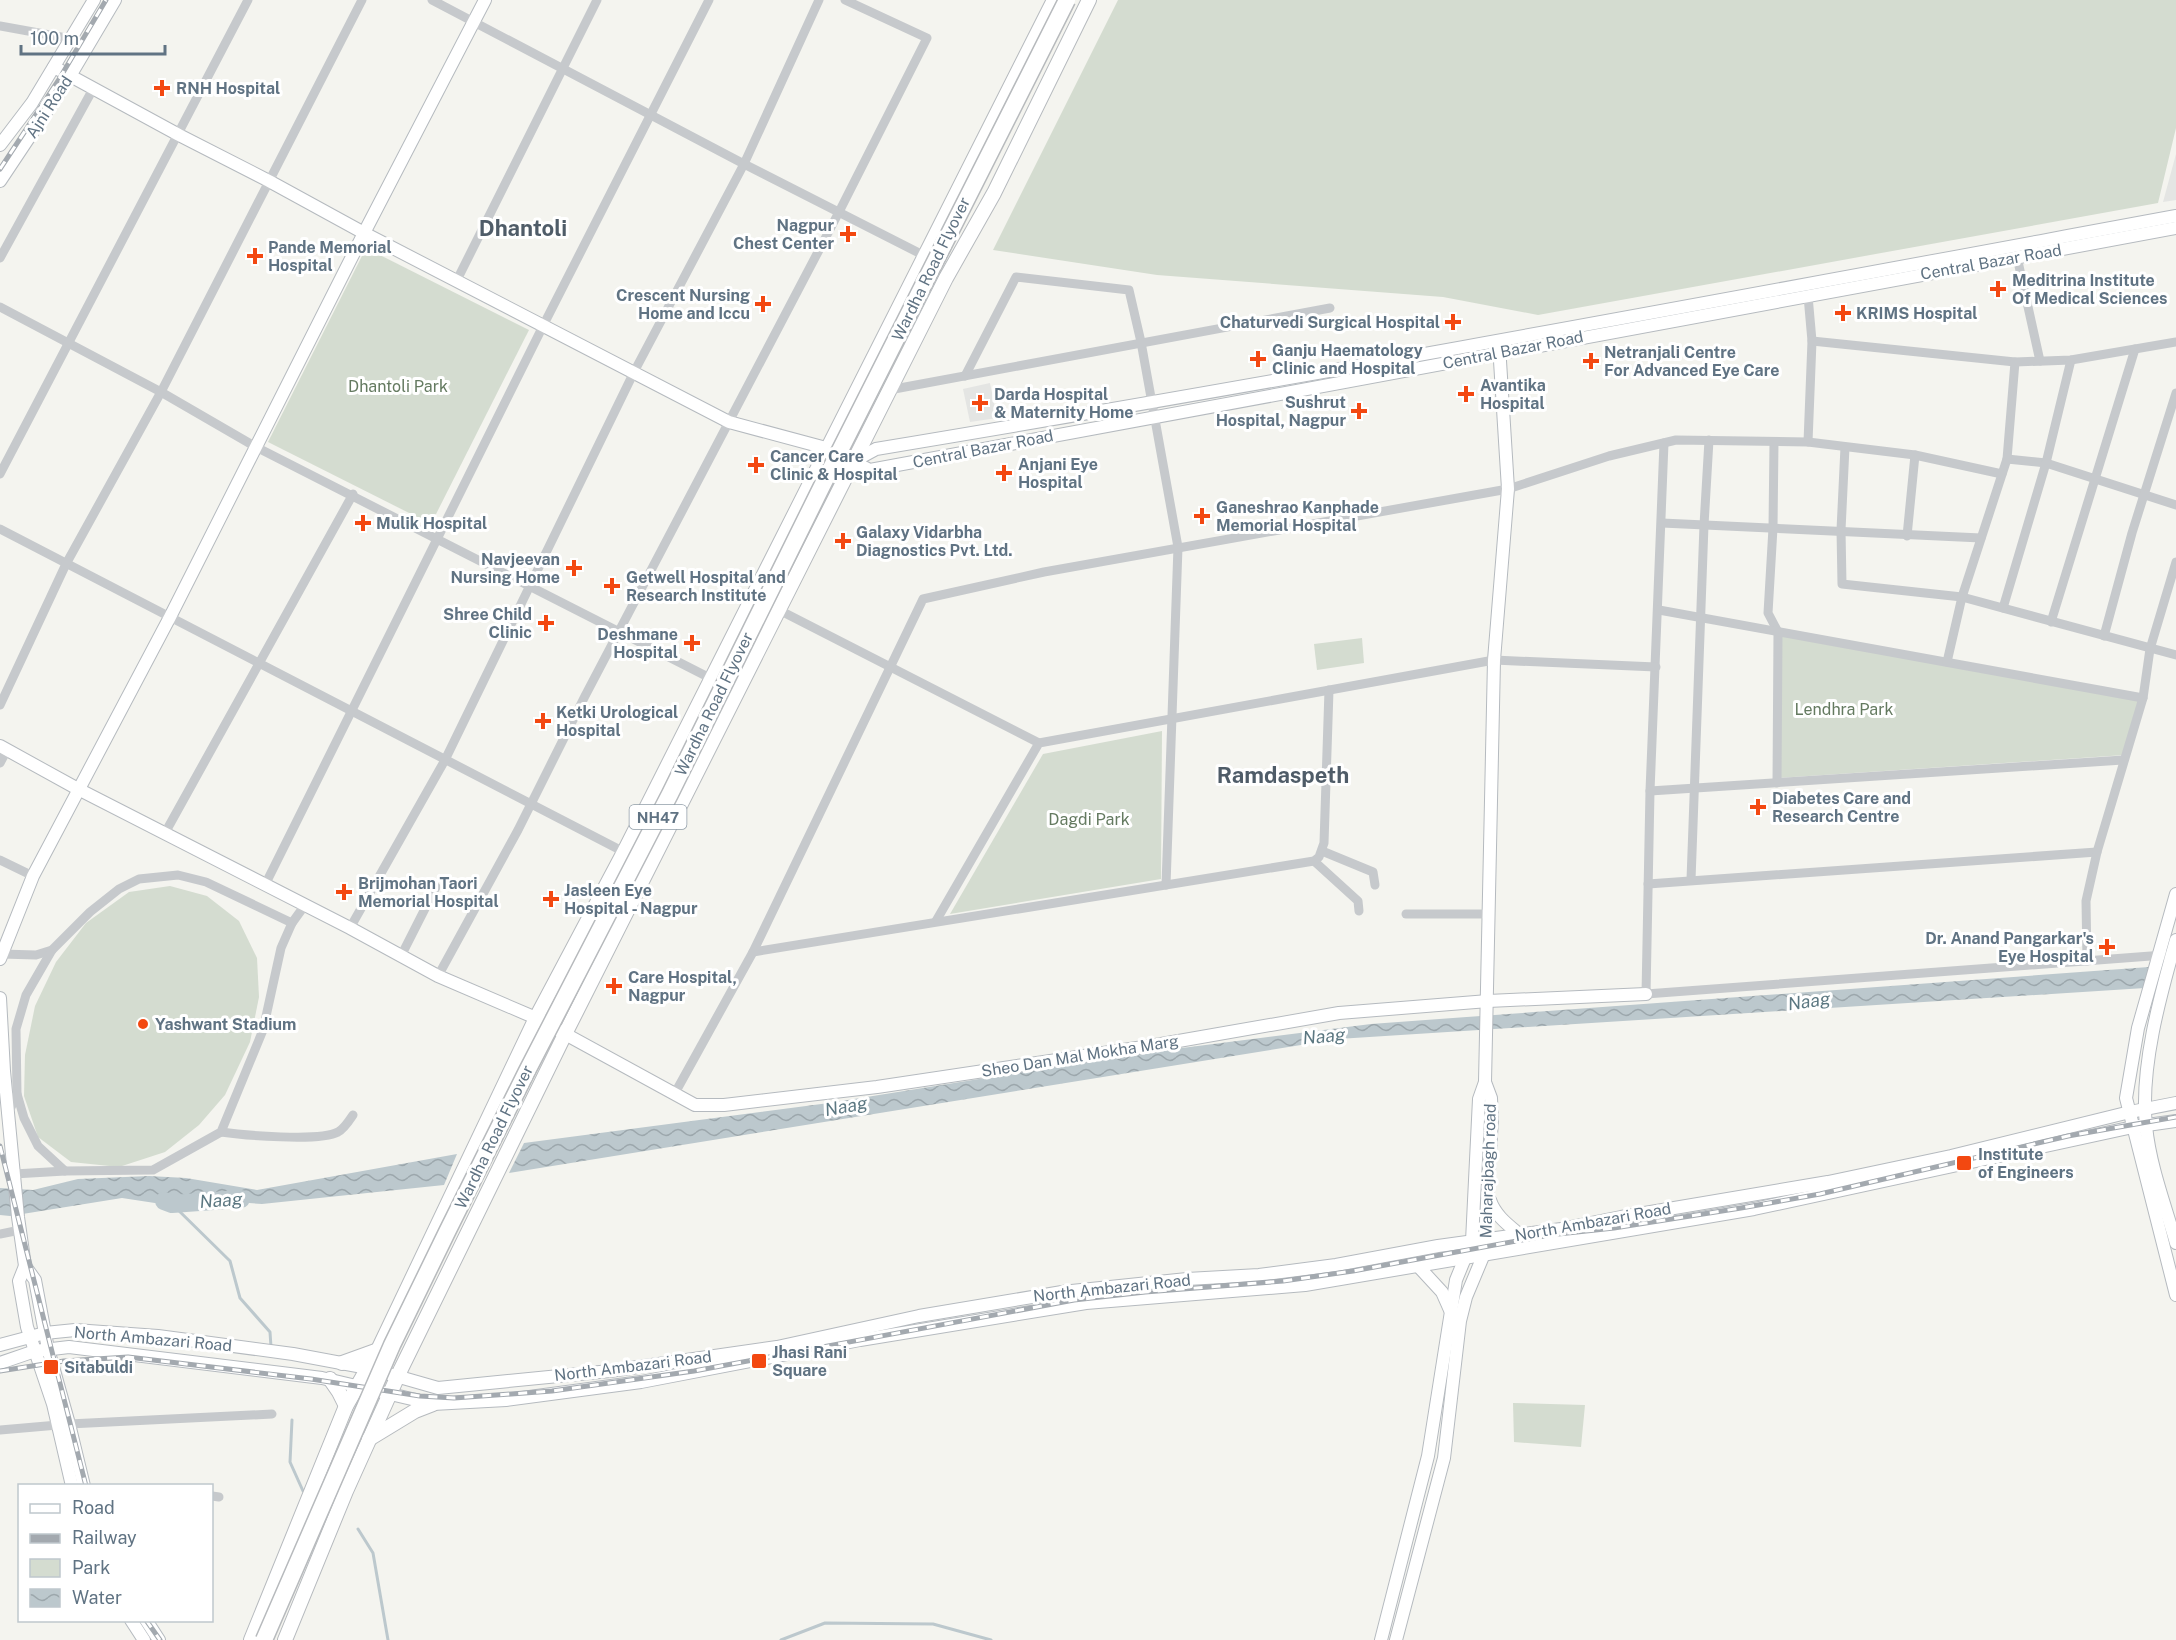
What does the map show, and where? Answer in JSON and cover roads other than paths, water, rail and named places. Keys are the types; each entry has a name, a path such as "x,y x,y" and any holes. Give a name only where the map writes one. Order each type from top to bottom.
{"highway":[{"name":"Wardha Road Flyover","path":"264,1640 392,1345 447,1232 670,794 1067,0"},
{"name":"Wardha Road Flyover","path":"274,1640 392,1367 510,1126 1076,0"}],"main road":[{"path":"0,145 32,103 94,0"},
{"name":"Ajni Road","path":"0,181 70,76 115,0"},
{"path":"0,959 33,876 170,617 364,233 485,0"},
{"path":"251,1640 346,1406 378,1350 536,1018 624,852 1054,0"},
{"path":"285,1640 398,1375 889,390 946,278 994,193 1089,0"},
{"name":"Central Bazar Road","path":"54,67 364,233 544,324 729,422 826,448 870,470 1155,417 1499,347 2176,216"},
{"name":"Central Bazar Road","path":"854,460 876,449 1808,296 2176,228"},
{"path":"1485,1082 1494,660 1508,489 1499,347"},
{"name":"Sheo Dan Mal Mokha Marg","path":"3,748 438,976 536,1018 695,1105 724,1105 877,1088 1139,1048 1339,1013 1488,1001 1646,994"},
{"path":"2176,894 2138,1028 2130,1067 2127,1098 2130,1112 2140,1126 2151,1157 2176,1242"},
{"path":"2176,940 2146,1074 2146,1110 2140,1126 2176,1295"},
{"path":"0,998 19,1223 25,1266 35,1280 64,1424 72,1484"},
{"name":"Maharajbagh road","path":"1396,1640 1444,1458 1460,1321 1466,1296 1484,1254 1492,1119 1491,1098 1485,1082"},
{"name":"Maharajbagh road","path":"1381,1640 1428,1456 1456,1280 1472,1241 1479,1100 1485,1082"},
{"name":"North Ambazari Road","path":"0,1345 45,1333 75,1330 158,1336 342,1363 398,1375 439,1388 610,1371 777,1347 919,1316 1041,1295 1188,1279 1292,1271 1472,1241 1561,1229 1828,1182 2176,1103"},
{"name":"North Ambazari Road","path":"0,1363 35,1351 69,1347 330,1380 434,1404 506,1400 641,1382 860,1340 1086,1303 1305,1286 1754,1209 2140,1126 2176,1121"},
{"path":"1488,1196 1492,1208 1519,1234"},
{"path":"25,1266 19,1281 30,1336 53,1404 64,1424 84,1484"},
{"path":"1418,1266 1442,1292 1450,1312"},
{"path":"342,1363 378,1350"},
{"path":"638,1366 641,1382"},
{"path":"330,1380 346,1406"},
{"path":"369,1439 415,1411 434,1404"},
{"path":"132,1622 144,1640"},
{"path":"147,1622 159,1640"}],"street":[{"path":"0,474 248,0"},
{"path":"0,705 66,564 161,392 362,0"},
{"path":"432,0 925,256"},
{"path":"457,280 597,0"},
{"path":"265,885 350,710 709,0"},
{"path":"350,928 445,760 634,372 744,164 819,0"},
{"path":"438,976 531,804 927,38 844,0"},
{"path":"0,26 72,39 86,48"},
{"path":"0,258 93,88"},
{"path":"2017,257 2040,361"},
{"path":"965,376 1016,278 1129,290 1141,342 1178,547 1166,885"},
{"path":"1808,296 1812,341 1808,442"},
{"path":"0,307 161,392 256,447 353,494 710,678"},
{"path":"889,390 1330,308"},
{"path":"1812,341 2015,362 2071,360 2176,342"},
{"path":"2052,622 2135,349"},
{"path":"2002,608 2046,463 2071,360"},
{"path":"1947,662 1962,597 2007,459 2015,362"},
{"path":"2104,636 2144,493 2176,393"},
{"path":"675,1093 753,952 923,599 1024,576 1178,547 1508,489 1609,456 1676,440 1808,442 1915,456 2002,474"},
{"path":"1691,880 1709,440"},
{"path":"1774,442 1773,528 1768,614 1778,632 1777,783"},
{"path":"1664,443 1650,791 1646,994 2174,955"},
{"path":"1845,447 1841,530 1842,584 1962,597 2176,655"},
{"path":"1906,536 1915,456"},
{"path":"2007,459 2046,463 2176,505"},
{"path":"165,833 353,494"},
{"path":"1662,523 1981,538"},
{"path":"0,529 624,852"},
{"path":"2087,961 2086,900 2097,852 2143,698 2150,649 2176,562"},
{"path":"779,610 1039,744 1494,660 1656,667"},
{"path":"1659,610 2143,698"},
{"path":"753,952 1314,861 1322,851 1329,690"},
{"path":"936,921 1039,744"},
{"path":"0,763 3,748"},
{"path":"1650,791 2123,760"},
{"path":"1322,851 1373,872 1376,885"},
{"path":"1648,884 2097,852"},
{"path":"0,860 33,876"},
{"path":"1314,861 1358,901 1359,911"},
{"path":"65,1171 38,1146 24,1118 17,1094 16,1029 26,995 52,950 90,912 119,889 139,879 178,875 206,882 292,923"},
{"path":"401,956 436,887"},
{"path":"220,1132 263,1030 281,948 292,923 305,905"},
{"path":"1406,914 1489,914"},
{"path":"1,954 36,954 52,950"},
{"path":"9,1114 17,1094"},
{"path":"15,1177 65,1171 153,1170 220,1132 290,1137 332,1134 340,1131 353,1115"},
{"path":"0,1234 19,1223"},
{"path":"0,1430 64,1424 272,1414"}],"water":[{"path":"2149,967 2145,988 1338,1039 509,1173 524,1143 829,1103 1135,1054 1371,1024"},
{"path":"457,1154 444,1185 262,1204 208,1200 168,1205 122,1198 10,1216 0,1215 0,1188 33,1190 78,1179 149,1176 186,1178 257,1190"}],"waterway":[{"name":"Naag","path":"164,1201 172,1204 241,1199"},
{"path":"172,1204 230,1261 240,1298 270,1332 271,1347"},
{"path":"292,1420 290,1462 303,1491"},
{"path":"358,1529 373,1553 388,1640"},
{"path":"781,1640 825,1623 933,1624 991,1640"}],"railway":[{"path":"0,169 58,81 106,0"},
{"path":"0,1371 64,1361 128,1357 311,1379 420,1396 454,1398 552,1391 694,1371 1074,1300 1283,1281 1353,1271 1549,1235 1614,1228 1741,1208 1820,1194 2068,1136 2176,1117"},
{"path":"0,1146 85,1484"},
{"path":"147,1622 160,1640"}],"place":[{"name":"RNH Hospital","path":"162,88"},
{"name":"Nagpur Chest Center","path":"848,234"},
{"name":"Pande Memorial Hospital","path":"255,256"},
{"name":"Meditrina Institute Of Medical Sciences","path":"1998,289"},
{"name":"Crescent Nursing Home and Iccu","path":"763,304"},
{"name":"KRIMS Hospital","path":"1843,313"},
{"name":"Chaturvedi Surgical Hospital","path":"1453,322"},
{"name":"Ganju Haematology Clinic and Hospital","path":"1258,359"},
{"name":"Netranjali Centre For Advanced Eye Care","path":"1591,361"},
{"name":"Avantika Hospital","path":"1466,394"},
{"name":"Darda Hospital & Maternity Home","path":"980,403"},
{"name":"Sushrut Hospital, Nagpur","path":"1359,411"},
{"name":"Cancer Care Clinic & Hospital","path":"756,465"},
{"name":"Anjani Eye Hospital","path":"1004,473"},
{"name":"Ganeshrao Kanphade Memorial Hospital","path":"1202,516"},
{"name":"Mulik Hospital","path":"363,523"},
{"name":"Galaxy Vidarbha Diagnostics Pvt. Ltd.","path":"843,541"},
{"name":"Navjeevan Nursing Home","path":"574,568"},
{"name":"Getwell Hospital and Research Institute","path":"612,586"},
{"name":"Shree Child Clinic","path":"546,623"},
{"name":"Deshmane Hospital","path":"692,643"},
{"name":"Ketki Urological Hospital","path":"543,721"},
{"name":"Diabetes Care and Research Centre","path":"1758,807"},
{"name":"Brijmohan Taori Memorial Hospital","path":"344,892"},
{"name":"Jasleen Eye Hospital - Nagpur","path":"551,899"},
{"name":"Dr. Anand Pangarkar's Eye Hospital","path":"2107,947"},
{"name":"Care Hospital, Nagpur","path":"614,986"},
{"name":"Yashwant Stadium","path":"143,1024"},
{"name":"Institute of Engineers","path":"1964,1163"},
{"name":"Jhasi Rani Square","path":"759,1361"},
{"name":"Sitabuldi","path":"51,1367"}],"district":[{"name":"Dhantoli","path":"523,228"},
{"name":"Ramdaspeth","path":"1283,775"}],"park label":[{"name":"Dhantoli Park","path":"398,386"},
{"name":"Lendhra Park","path":"1844,709"},
{"name":"Dagdi Park","path":"1089,819"}]}
